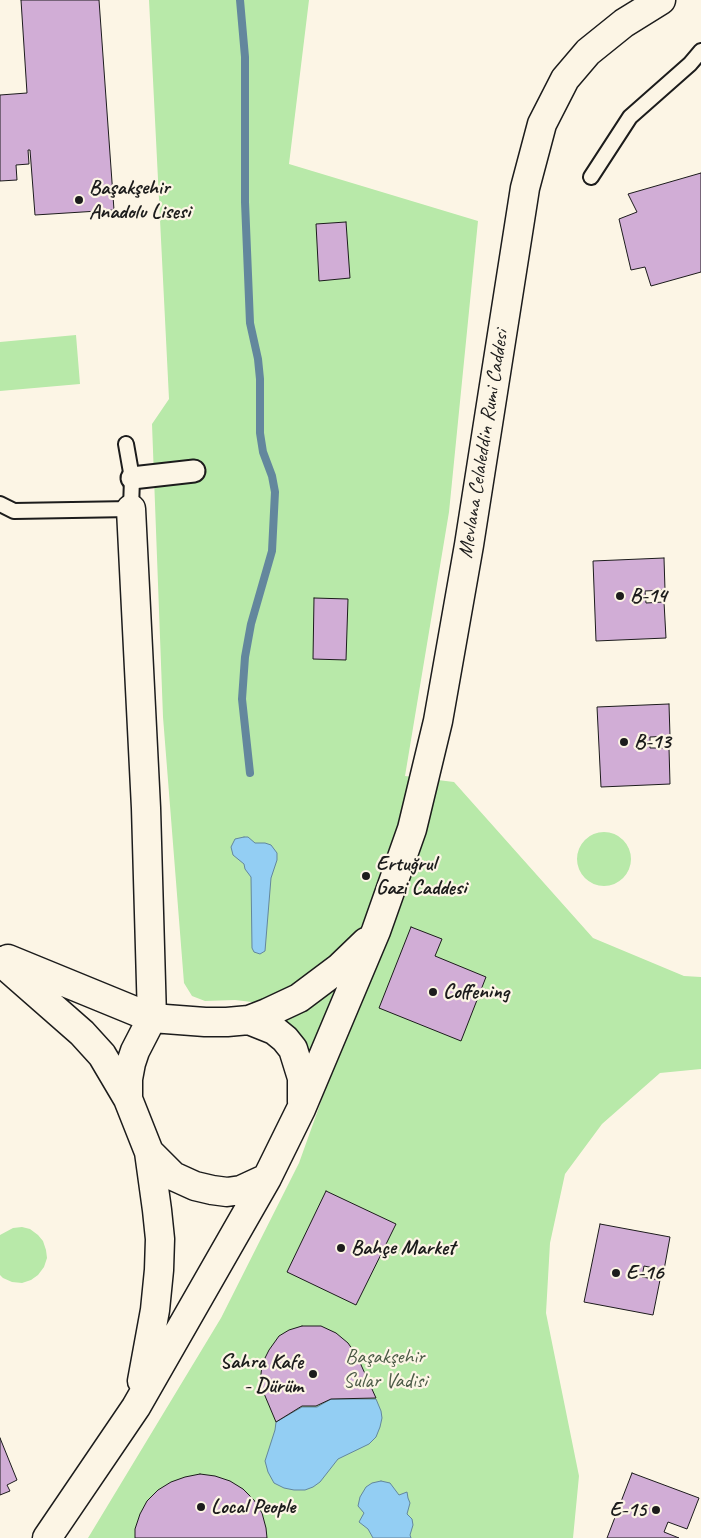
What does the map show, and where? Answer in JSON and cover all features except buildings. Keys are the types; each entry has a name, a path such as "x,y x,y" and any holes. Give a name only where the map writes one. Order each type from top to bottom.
{"street":[{"name":"Mevlana Celaleddin Rumi Caddesi","path":"47,1538 136,1407 267,1178 301,1109 376,931 412,829 438,721 469,545 525,188 542,124 565,79 588,52 624,23 660,0"},
{"path":"132,478 194,471"},
{"path":"128,1099 128,1079 131,1063 152,1018 146,808 131,509"},
{"path":"0,956 152,1018 227,1022 249,1020 282,1006 310,990 339,968 376,931"},
{"path":"0,961 82,1033 102,1055 128,1099 149,1152 159,1229 159,1270 150,1342 136,1407"},
{"path":"249,1020 274,1030 285,1038 293,1050 302,1078 301,1109"},
{"path":"149,1152 173,1176 195,1186 212,1190 227,1192 241,1190 267,1178"}],"lane":[{"path":"591,177 630,117 690,64 701,51"},
{"path":"0,504 14,511 131,509 132,478 126,444"}],"green space":[{"name":"Başakşehir Sular Vadisi","path":"149,0 309,0 289,164 478,221 449,512 405,776 454,782 593,938 684,976 701,977 701,1069 660,1073 602,1124 565,1174 550,1243 546,1313 579,1476 573,1538 88,1538 221,1318 299,1163 328,1082 303,1043 260,1003 235,1000 205,1001 192,996 184,983 163,717 152,424 169,399"},
{"path":"76,335 80,384 0,391 0,342"},
{"path":"604,832 614,834 623,840 629,849 631,859 629,869 623,878 614,884 604,886 594,884 585,878 579,869 577,859 579,849 585,840 594,834"},
{"path":"22,1227 30,1229 43,1241 47,1258 44,1267 38,1275 22,1283 12,1282 0,1275 0,1235 13,1228"}],"water":[{"path":"248,837 255,843 271,845 277,853 277,860 271,878 265,951 260,954 254,952 252,948 251,877 244,864 233,855 231,847 235,839"},
{"path":"331,1399 376,1399 382,1418 376,1437 369,1444 338,1459 320,1482 313,1487 305,1490 294,1490 274,1483 265,1461 276,1422 302,1407 317,1407"},
{"path":"381,1481 390,1483 399,1495 407,1492 410,1503 407,1514 412,1519 413,1525 411,1538 373,1538 368,1529 359,1522 364,1513 358,1506 360,1497 366,1487"}],"waterway":[{"path":"240,0 245,57 245,202 250,323 258,359 260,379 260,433 263,452 272,476 275,492 272,551 251,624 245,657 242,699 250,773"}],"place":[{"name":"Başakşehir Anadolu Lisesi","path":"79,200"},
{"name":"B-14","path":"620,596"},
{"name":"B-13","path":"624,742"},
{"name":"Ertuğrul Gazi Caddesi","path":"366,876"},
{"name":"Coffening","path":"433,992"},
{"name":"Bahçe Market","path":"341,1248"},
{"name":"E-16","path":"616,1273"},
{"name":"Sahra Kafe - Dürüm","path":"313,1374"},
{"name":"Local People","path":"201,1507"},
{"name":"E-15","path":"656,1510"}]}
